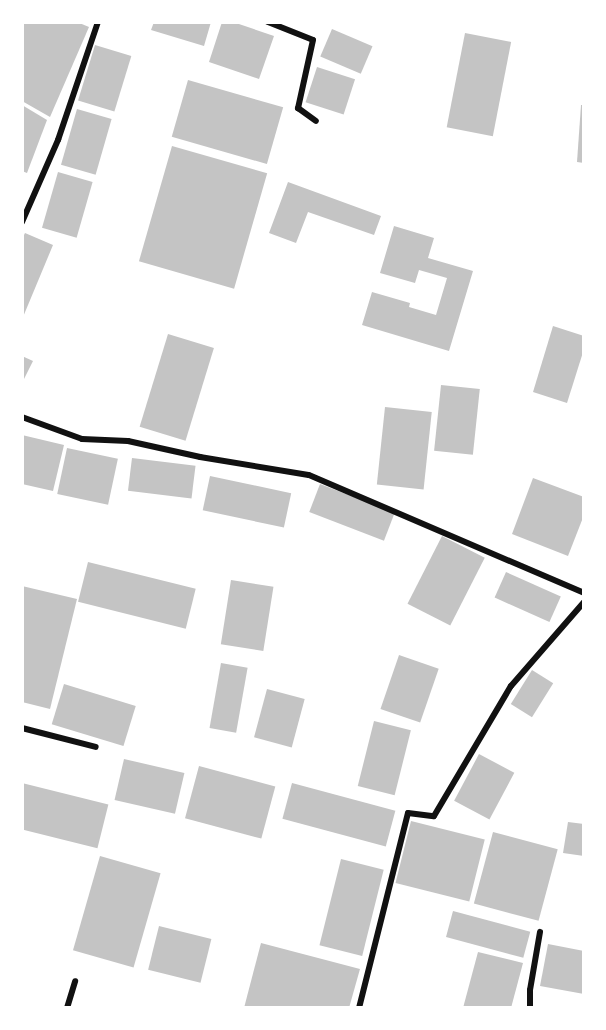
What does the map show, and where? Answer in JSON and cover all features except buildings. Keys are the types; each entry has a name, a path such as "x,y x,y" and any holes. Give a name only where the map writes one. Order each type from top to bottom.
{"street":[{"path":"22,222 58,140 98,22"},
{"path":"268,22 313,40 298,108 316,121"},
{"path":"22,417 82,439 128,441 200,457 309,475 584,593"},
{"path":"358,1008 408,813 434,816 511,686 584,602"},
{"path":"22,728 96,747"},
{"path":"530,1008 530,990 540,932"},
{"path":"67,1008 75,981"}]}
